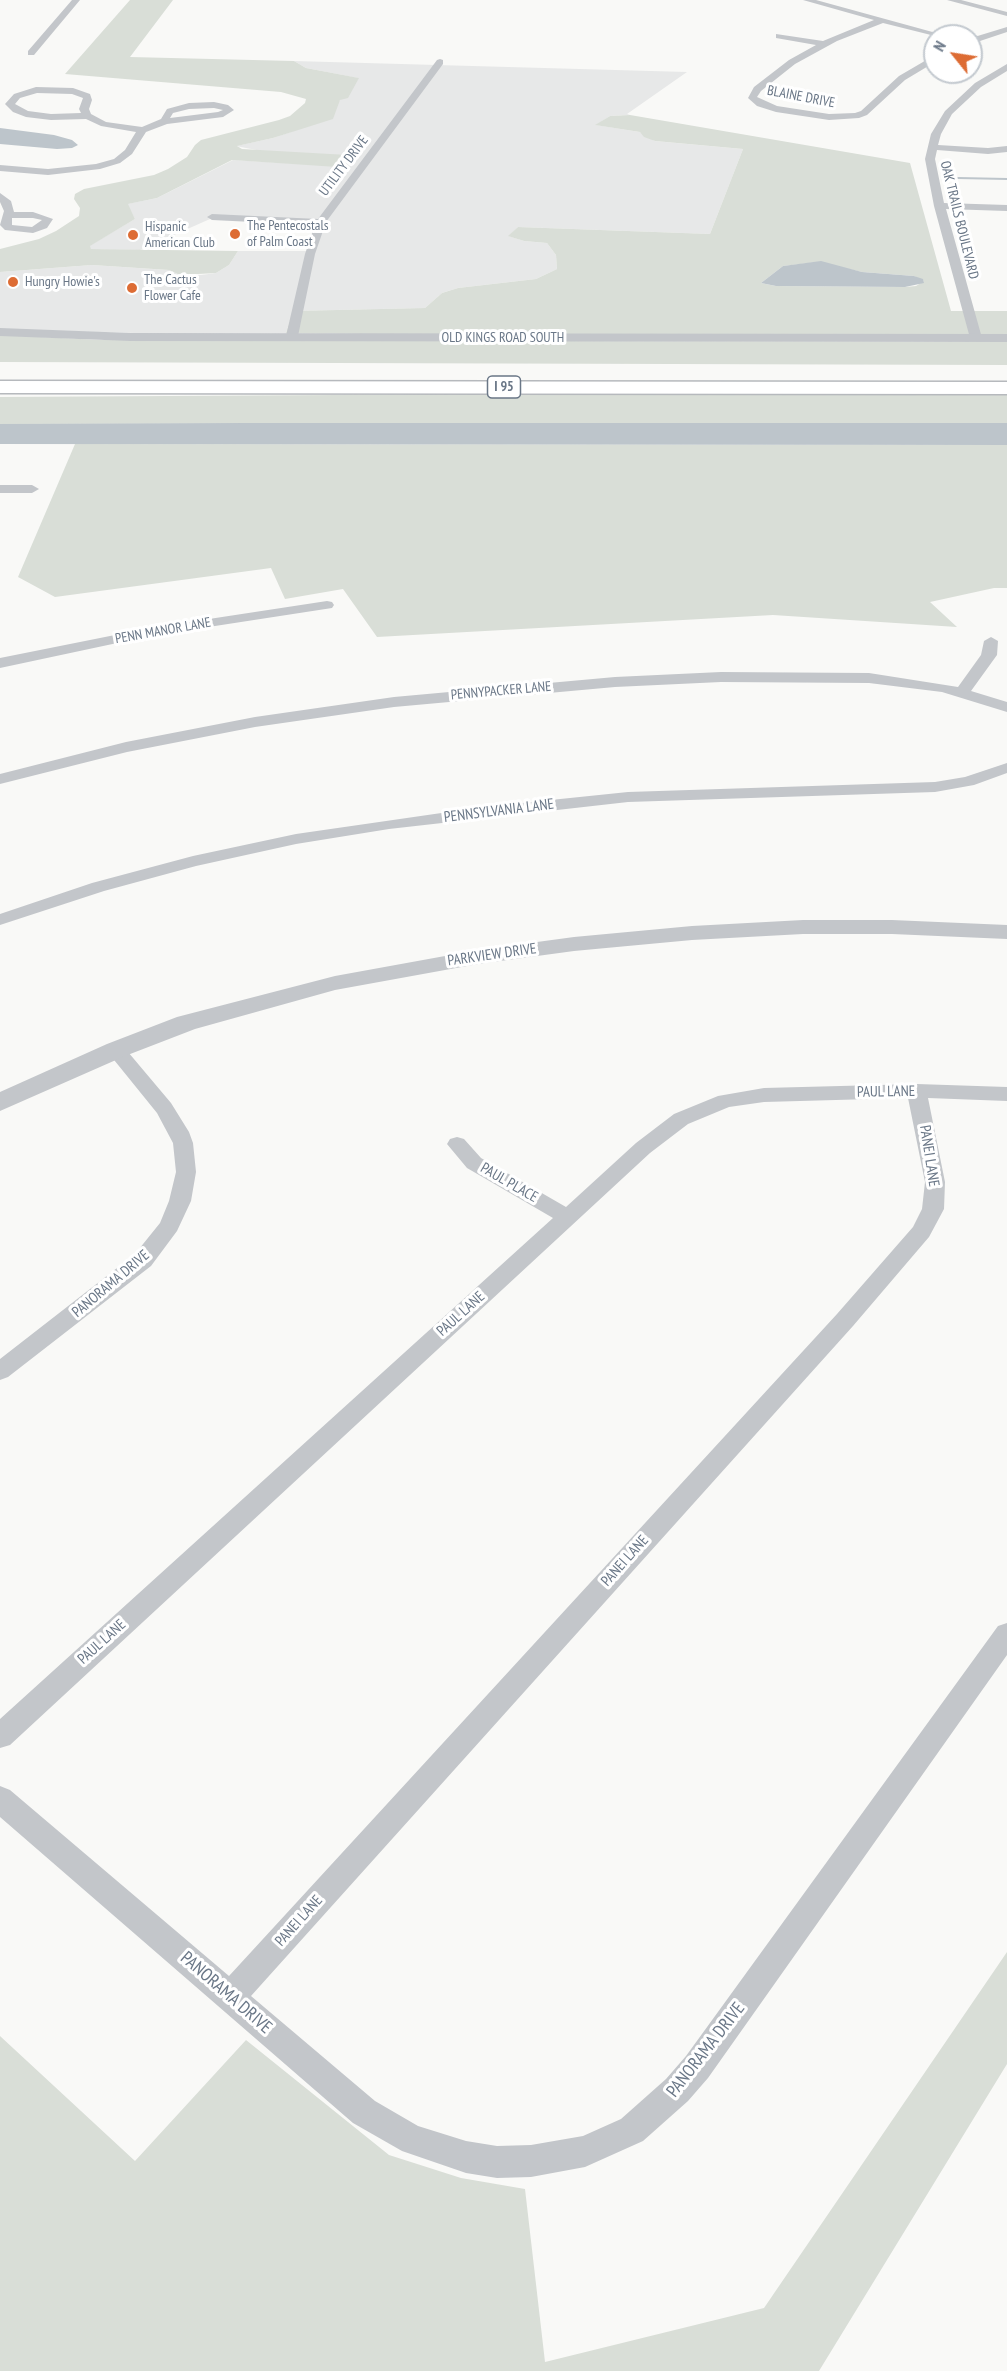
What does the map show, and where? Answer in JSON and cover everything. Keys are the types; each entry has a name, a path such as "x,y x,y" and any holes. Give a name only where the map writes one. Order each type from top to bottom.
{"highway":[{"name":"I 95","path":"0,370 1007,372"},
{"name":"I 95","path":"0,387 1007,388"}],"street":[{"path":"31,53 76,0"},
{"path":"807,0 923,31"},
{"path":"951,0 1007,14"},
{"name":"BLAINE DRIVE","path":"882,20 824,44 792,62 765,81 753,93 754,99 767,107 788,111 829,117 856,116 863,114 882,94 923,65"},
{"path":"983,38 1007,29"},
{"path":"779,36 824,44"},
{"name":"UTILITY DRIVE","path":"292,336 309,258 321,222 440,62"},
{"name":"OAK TRAILS BOULEVARD","path":"976,338 930,167 932,147 938,128 955,105 986,80 1007,67"},
{"path":"87,116 84,112 87,96 73,91 36,90 17,96 10,104 16,110 33,115 87,116 104,124 143,130"},
{"path":"1,169 48,172 97,167 124,157 133,148 138,135 143,130 165,121 220,115 229,110 225,106 189,106 167,113 165,121"},
{"path":"932,147 982,151 1007,149"},
{"path":"0,196 7,202 8,215"},
{"path":"939,206 1007,208"},
{"path":"212,217 321,222"},
{"name":"OLD KINGS ROAD SOUTH","path":"0,332 91,337 1007,338"},
{"path":"0,489 32,489"},
{"name":"PENN MANOR LANE","path":"0,663 150,632 327,605"},
{"path":"962,692 989,655 991,641"},
{"name":"PENNYPACKER LANE","path":"0,779 126,747 245,723 345,708 506,690 650,680 813,676 898,680 962,692 1007,707"},
{"name":"PENNSYLVANIA LANE","path":"0,920 65,897 173,866 278,843 378,826 493,810 628,797 935,787 968,781 1007,768"},
{"name":"PARKVIEW DRIVE","path":"0,1102 116,1050 186,1023 284,994 391,971 574,944 692,933 803,927 892,927 1007,932"},
{"name":"PANORAMA DRIVE","path":"0,1371 143,1260 170,1226 180,1201 186,1172 183,1143 179,1132 158,1099 116,1050"},
{"name":"PAUL LANE","path":"0,1736 567,1217 655,1138 681,1119 709,1106 739,1098 764,1095 917,1091 1007,1094"},
{"name":"PANEI LANE","path":"230,1997 845,1320 921,1232 933,1209 935,1182 917,1091"},
{"name":"PAUL PLACE","path":"457,1144 474,1163 567,1217"},
{"name":"PANORAMA DRIVE","path":"0,1799 364,2112 387,2127 430,2146 466,2157 497,2162 531,2161 585,2151 633,2130 652,2114 697,2067 1007,1634"}],"shaded area":[{"path":"130,0 173,0 130,57 294,61 306,68 359,78 348,98 340,100 333,119 273,138 237,146 242,149 348,155 337,167 232,160 157,198 128,204 135,219 90,246 91,249 238,251 229,265 216,273 180,275 169,270 92,265 0,272 0,249 39,239 79,216 80,208 74,199 75,194 84,189 154,175 187,157 201,140 279,120 290,116 305,103 306,99 281,92 65,74"},
{"path":"294,61 687,72 627,114 630,115 610,116 596,125 640,132 655,141 743,149 710,234 518,227 509,236 524,241 547,243 556,255 557,269 536,279 458,288 442,293 425,308 293,311 286,333 180,334 0,330 0,272 92,265 169,270 180,275 201,275 216,273 229,265 238,251 308,251 314,223 210,219 140,250 91,249 89,246 135,219 127,204 157,198 233,160 337,166 236,146 273,138 305,127 340,100 358,78 306,68"},
{"path":"630,115 910,163 951,311 1007,311 1007,336 515,336 286,333 293,311 425,308 442,293 458,288 536,279 557,269 556,255 547,243 524,241 508,236 518,227 710,234 743,149 655,141 644,137 640,132 595,125 610,116","holes":["818,262 862,272 914,276 924,281 916,286 905,287 776,286 761,283 783,266"]},
{"path":"0,128 54,135 72,140 78,145 72,148 57,149 0,144"},
{"path":"821,261 862,272 914,276 923,279 924,283 905,287 776,286 761,283 783,266"},
{"path":"0,335 101,340 1007,342 1007,365 0,362"},
{"path":"504,394 1007,395 1007,423 0,424 0,397"},
{"path":"1007,423 1007,445 0,444 0,424"},
{"path":"75,444 1007,445 1007,588 994,588 930,602 957,627 773,615 377,637 343,589 285,599 271,568 55,597 18,577"},
{"path":"1007,1952 1007,2064 819,2371 0,2371 0,2036 135,2161 246,2040 389,2155 461,2178 525,2189 545,2362 764,2308"}],"waterway":[{"path":"958,178 1007,179"}],"place":[{"name":"The Pentecostals of Palm Coast","path":"235,234"},
{"name":"Hispanic American Club","path":"133,235"},
{"name":"Hungry Howie's","path":"13,282"},
{"name":"The Cactus Flower Cafe","path":"132,288"}]}
